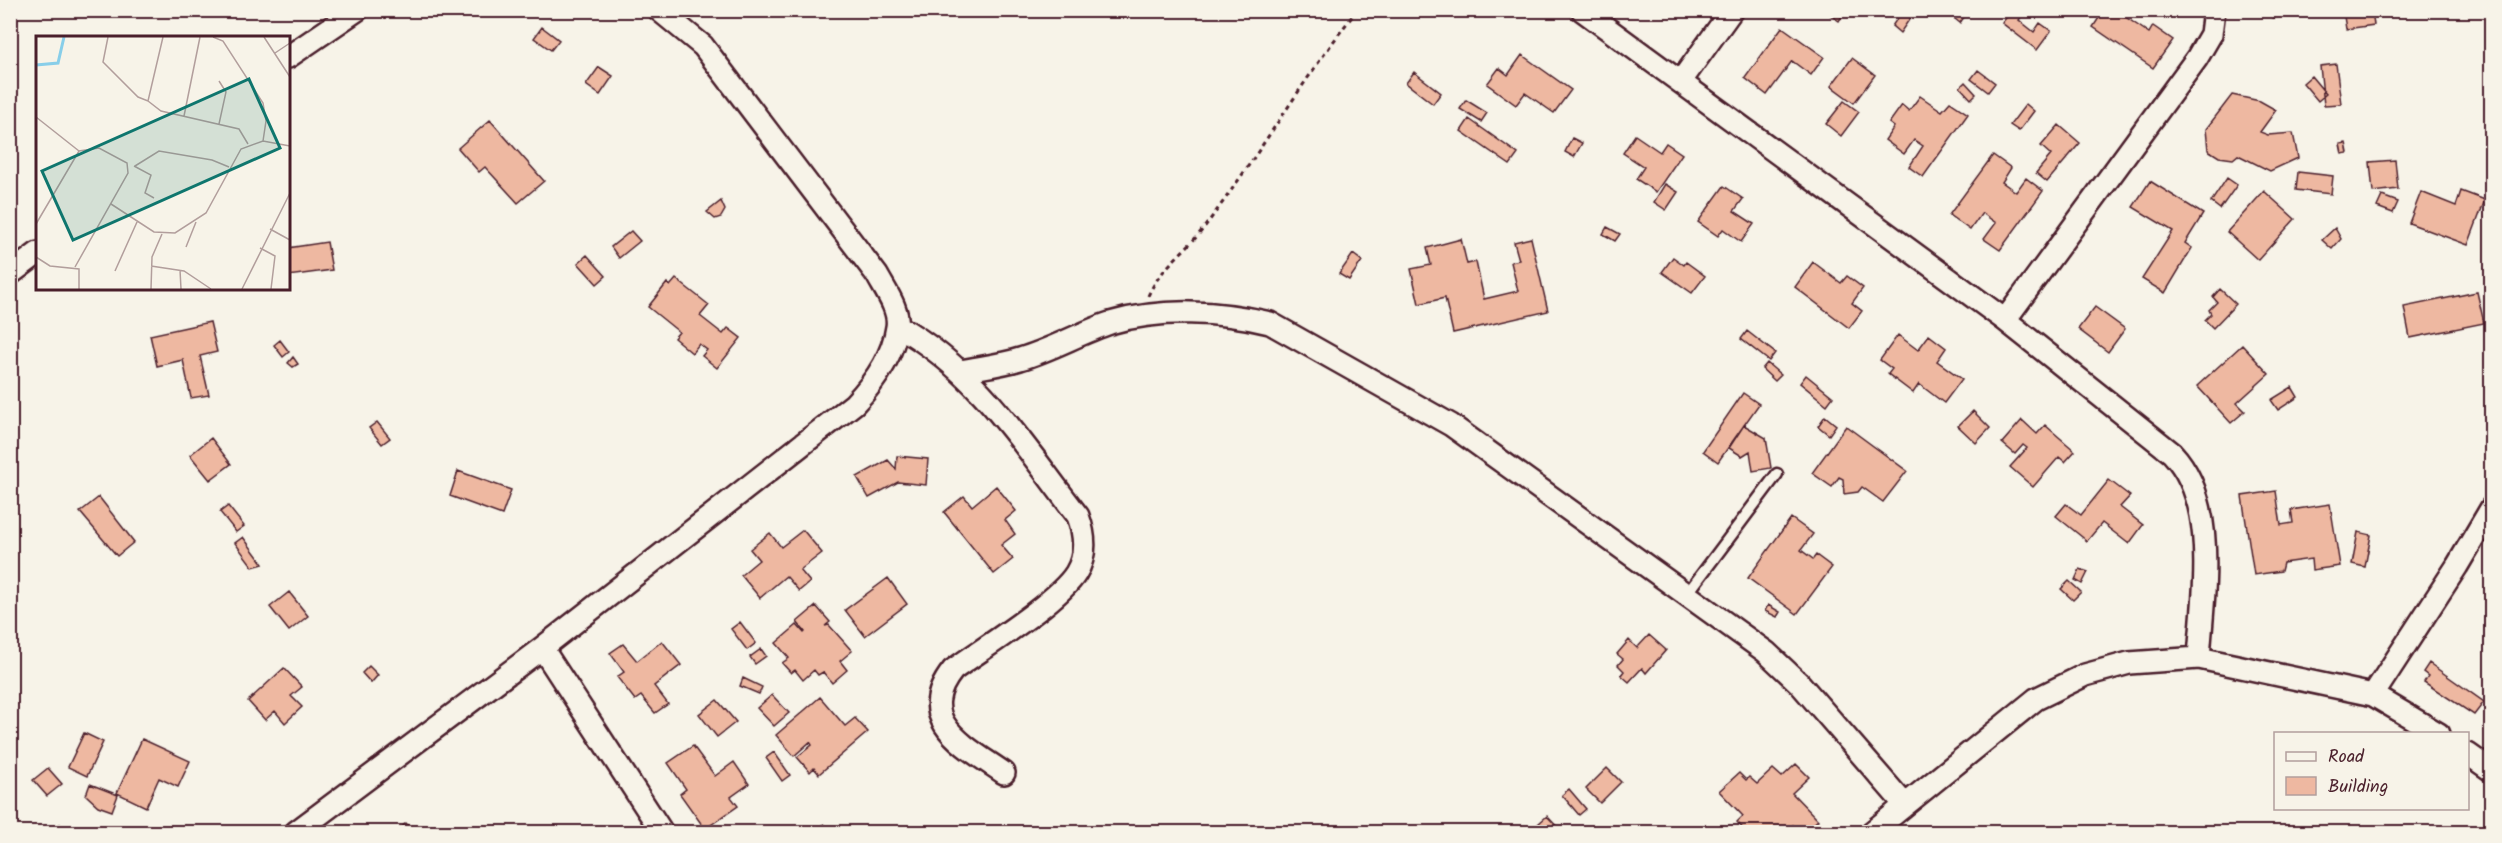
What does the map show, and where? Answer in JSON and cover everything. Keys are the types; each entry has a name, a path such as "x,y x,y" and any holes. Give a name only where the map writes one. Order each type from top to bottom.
{"street":[{"path":"290,56 357,10"},
{"path":"296,832 542,648 854,404 870,387 881,367 897,326 893,304 878,275 729,77 703,46 659,10"},
{"path":"1582,10 2005,320 2145,430 2188,471 2200,503 2202,521 2204,580 2199,658"},
{"path":"1681,81 1732,10"},
{"path":"2005,320 2197,58 2214,28 2214,10"},
{"path":"10,274 36,254"},
{"path":"961,371 1020,359 1110,324 1140,317 1197,314 1240,316 1270,323 1451,425 1687,594 1784,667 1905,805"},
{"path":"897,326 941,353 992,404 1078,516 1084,536 1082,559 1075,574 1061,591 953,670 942,684 939,699 942,722 951,736 1004,773"},
{"path":"2373,695 2457,566 2492,507"},
{"path":"542,648 662,832"},
{"path":"1872,832 2014,714 2062,686 2107,668 2128,663 2199,658 2373,695 2436,732"},
{"path":"2469,755 2492,771"}],"lane":[{"path":"1687,594 1777,474"}],"path":[{"path":"1140,317 1151,290 1162,272 1201,231 1314,66 1357,10"}],"building":[{"path":"1823,10 1846,10 1839,21"},
{"path":"1903,10 1913,14 1900,33 1892,26"},
{"path":"1951,10 1969,10 1960,23 1949,14"},
{"path":"2012,10 2023,14 2019,20 2034,32 2040,23 2051,31 2037,50 2002,23"},
{"path":"2104,10 2115,10 2149,33 2153,26 2173,40 2153,68 2093,27"},
{"path":"2272,10 2327,10 2327,11 2273,18"},
{"path":"2343,10 2372,10 2374,25 2346,29"},
{"path":"542,27 559,40 551,50 534,38"},
{"path":"1782,27 1824,57 1811,75 1792,61 1767,95 1745,78"},
{"path":"1522,55 1571,90 1554,113 1525,93 1516,105 1487,84 1499,68 1508,75"},
{"path":"1852,58 1875,75 1854,103 1831,86"},
{"path":"2336,64 2341,104 2324,105 2320,66"},
{"path":"599,67 613,76 600,95 586,85"},
{"path":"1978,70 1995,83 1988,92 1971,79"},
{"path":"1414,72 1441,93 1433,104 1406,83"},
{"path":"2311,76 2326,94 2318,101 2303,83"},
{"path":"1965,82 1976,94 1971,99 1960,87"},
{"path":"2232,95 2260,101 2276,110 2260,132 2268,135 2293,133 2298,158 2270,171 2238,155 2233,159 2219,157 2208,150 2206,129"},
{"path":"1920,96 1942,111 1950,102 1968,114 1923,177 1909,167 1923,146 1914,140 1904,154 1885,140 1894,127 1889,123 1902,105 1909,111"},
{"path":"1466,100 1487,113 1481,122 1460,109"},
{"path":"1844,101 1859,112 1841,136 1826,124"},
{"path":"2026,104 2034,111 2019,131 2010,125"},
{"path":"1469,119 1518,154 1510,165 1461,131"},
{"path":"490,120 544,181 518,203 485,167 479,172 458,148"},
{"path":"2059,125 2080,143 2047,182 2036,173 2051,155 2041,146"},
{"path":"1635,135 1660,152 1666,143 1682,154 1656,192 1636,179 1644,167 1623,153"},
{"path":"1572,138 1582,143 1574,157 1565,152"},
{"path":"2346,143 2348,153 2342,154 2340,144"},
{"path":"1993,155 2011,168 2002,182 2016,192 2026,178 2043,191 2000,250 1984,239 1996,223 1982,213 1970,230 1949,215"},
{"path":"2395,160 2398,189 2373,192 2370,162"},
{"path":"2298,172 2333,176 2331,194 2296,190"},
{"path":"2227,178 2237,185 2220,209 2211,202"},
{"path":"2150,181 2203,214 2185,243 2192,248 2165,293 2142,279 2173,231 2133,207"},
{"path":"1665,184 1678,192 1666,210 1654,202"},
{"path":"1724,186 1743,199 1734,211 1754,224 1741,242 1723,229 1718,236 1698,222"},
{"path":"2264,191 2295,219 2258,260 2227,232"},
{"path":"2461,191 2485,200 2468,245 2409,223 2421,192 2456,206"},
{"path":"2382,196 2398,202 2393,213 2377,207"},
{"path":"721,201 725,210 721,217 715,219 707,212"},
{"path":"1607,227 1620,234 1615,241 1603,234"},
{"path":"2335,228 2341,239 2332,249 2322,240"},
{"path":"631,231 640,241 619,258 611,247"},
{"path":"1531,238 1548,311 1453,333 1445,298 1419,304 1411,269 1431,265 1427,248 1461,239 1467,264 1476,262 1484,299 1518,291 1511,262 1519,260 1514,242"},
{"path":"327,242 332,270 290,276 290,248"},
{"path":"1353,254 1362,261 1349,280 1339,274"},
{"path":"587,255 606,276 597,284 578,263"},
{"path":"1673,257 1684,265 1686,262 1705,276 1692,293 1662,272"},
{"path":"1813,262 1841,283 1847,276 1863,288 1852,303 1862,311 1849,328 1795,287"},
{"path":"676,279 709,305 700,316 723,334 728,328 741,338 717,368 702,356 707,350 699,344 692,353 674,338 679,332 648,307 667,283 670,286"},
{"path":"2220,289 2236,304 2213,328 2205,320 2211,314 2209,310 2217,302 2213,297"},
{"path":"2477,292 2484,323 2410,338 2404,307"},
{"path":"2095,307 2125,329 2108,352 2078,329"},
{"path":"210,322 217,352 200,356 209,395 191,398 183,360 157,366 150,335"},
{"path":"1747,331 1775,353 1769,361 1741,339"},
{"path":"1898,335 1918,350 1929,335 1946,348 1937,361 1962,379 1944,403 1919,384 1913,393 1888,374 1892,369 1880,360"},
{"path":"280,340 289,352 283,357 274,345"},
{"path":"2242,345 2269,374 2237,403 2245,411 2231,423 2197,386"},
{"path":"293,357 298,364 293,367 288,363"},
{"path":"1767,363 1781,375 1775,381 1762,369"},
{"path":"1806,375 1833,397 1827,405 1800,383"},
{"path":"2292,387 2298,397 2278,410 2271,400"},
{"path":"1743,393 1759,404 1718,462 1703,451"},
{"path":"1973,411 1990,428 1976,443 1958,426"},
{"path":"1825,416 1836,425 1829,435 1818,426"},
{"path":"2022,420 2037,434 2045,425 2075,451 2065,462 2059,457 2033,487 2010,467 2027,448 2023,445 2015,454 2002,443"},
{"path":"377,422 390,438 382,444 369,428"},
{"path":"1744,425 1766,438 1771,468 1753,471 1750,451 1742,456 1729,448"},
{"path":"1846,426 1907,471 1883,502 1862,487 1858,492 1844,494 1843,479 1839,477 1832,487 1812,473"},
{"path":"211,438 231,464 210,480 190,455"},
{"path":"897,456 928,459 926,485 898,482 869,498 857,477 888,460 896,469"},
{"path":"458,471 511,490 502,515 450,496"},
{"path":"2109,480 2130,496 2120,507 2143,525 2129,544 2102,523 2087,541 2056,516 2066,504 2081,515"},
{"path":"996,486 1016,511 1005,520 1015,534 1001,545 1013,559 994,574 944,512 964,496 972,506"},
{"path":"2276,491 2281,525 2293,523 2291,510 2330,504 2340,566 2312,570 2311,559 2283,563 2281,571 2254,575 2242,496"},
{"path":"99,497 134,542 117,556 80,512"},
{"path":"228,506 244,526 236,532 220,512"},
{"path":"1791,518 1813,534 1801,550 1813,559 1816,555 1832,567 1797,614 1748,578"},
{"path":"803,530 822,553 800,570 810,582 799,591 786,576 760,598 741,575 759,560 750,549 770,533 781,547"},
{"path":"2358,532 2371,535 2365,567 2352,564"},
{"path":"243,537 263,564 253,567 235,543"},
{"path":"2080,569 2088,572 2082,584 2075,580"},
{"path":"888,578 907,604 865,636 845,610"},
{"path":"2069,581 2081,592 2073,600 2061,589"},
{"path":"289,592 308,616 289,631 270,607"},
{"path":"1768,605 1780,612 1777,617 1765,611"},
{"path":"816,606 830,622 825,626 829,625 852,651 840,661 847,670 832,683 823,672 818,675 814,670 803,680 795,670 791,673 782,663 789,658 776,643 797,625 804,633 797,622"},
{"path":"740,622 756,643 747,650 731,629"},
{"path":"1649,635 1666,650 1646,673 1642,668 1629,682 1621,675 1624,671 1618,665 1623,659 1617,654 1629,640 1637,648"},
{"path":"662,641 681,665 654,686 668,704 655,713 641,696 635,700 617,677 624,672 610,653 623,644 637,661"},
{"path":"761,649 766,656 755,664 750,657"},
{"path":"2429,663 2484,702 2474,715 2424,682 2428,676 2423,672"},
{"path":"369,666 378,675 371,683 362,673"},
{"path":"284,668 302,687 291,696 302,707 285,723 275,711 265,720 248,701"},
{"path":"743,678 762,687 759,694 740,686"},
{"path":"772,695 789,713 774,726 757,708"},
{"path":"820,697 845,726 855,718 868,732 819,774 814,768 810,772 797,757 812,745 810,742 794,756 776,735"},
{"path":"717,700 736,722 717,737 699,714"},
{"path":"84,733 103,742 87,776 68,767"},
{"path":"142,739 190,761 178,787 159,778 146,807 117,793"},
{"path":"693,746 715,776 734,762 749,784 731,797 738,806 705,829 680,794 686,789 668,763"},
{"path":"774,752 790,775 782,781 766,758"},
{"path":"1796,764 1809,777 1792,793 1818,820 1804,832 1800,832 1793,825 1785,832 1746,832 1737,822 1743,816 1719,791 1739,773 1746,780 1749,777 1757,784 1773,769 1782,777"},
{"path":"48,768 62,784 47,796 33,780"},
{"path":"1607,768 1621,782 1600,803 1586,789"},
{"path":"90,784 118,795 112,811 98,806 86,795"},
{"path":"1569,789 1586,809 1579,815 1562,795"},
{"path":"1547,816 1562,832 1529,832"},
{"path":"406,823 413,832 396,832"},
{"path":"60,824 69,832 53,832"},
{"path":"824,824 832,832 816,832"}]}
